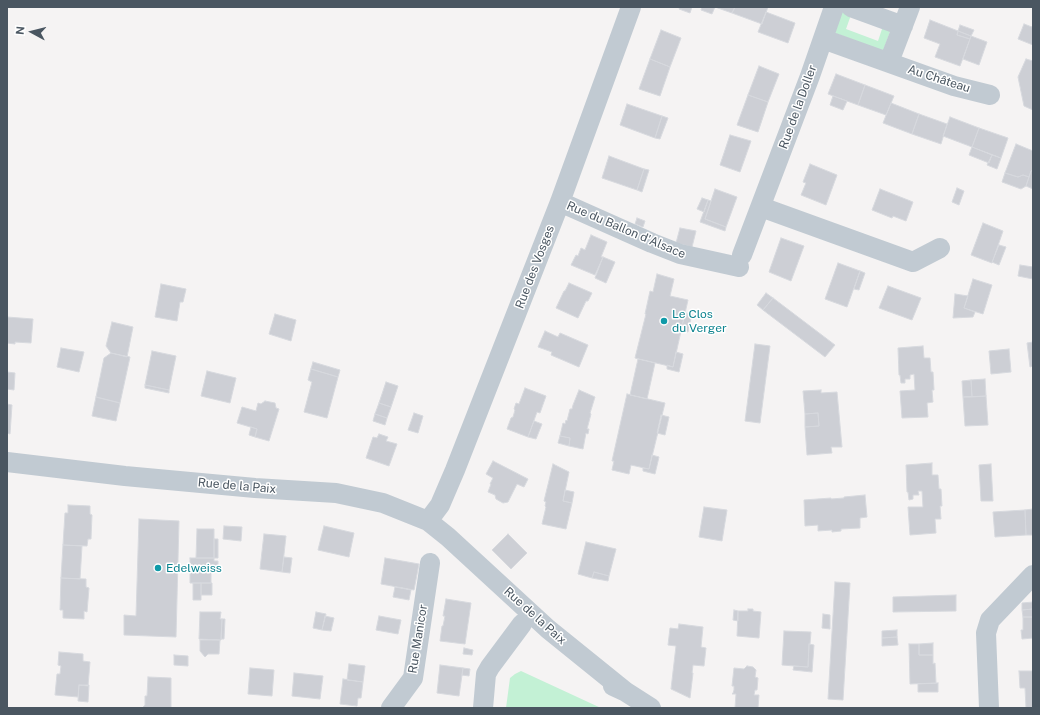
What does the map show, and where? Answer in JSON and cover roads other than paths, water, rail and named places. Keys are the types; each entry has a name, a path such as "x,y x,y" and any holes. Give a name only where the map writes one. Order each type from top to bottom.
{"street":[{"name":"Rue des Vosges","path":"428,521 440,505 455,470 560,202 631,7"},
{"name":"Rue de la Doller","path":"740,261 834,7"},
{"path":"851,7 903,26"},
{"path":"889,62 910,7"},
{"name":"Au Château","path":"823,39 954,86 990,95"},
{"name":"Rue du Ballon d'Alsace","path":"560,202 680,254 740,261"},
{"path":"761,207 913,262 940,248"},
{"name":"Rue de la Paix","path":"10,464 255,488 336,493 383,503 428,521 448,537 548,629 626,692"},
{"name":"Rue de la Paix","path":"448,537 522,624 568,663 626,692 651,708"},
{"name":"Rue Manicor","path":"391,708 413,678 430,563"},
{"path":"989,708 986,633 990,620 1033,575"},
{"path":"483,708 486,674 522,624"}],"place":[{"name":"Le Clos du Verger","path":"664,321"},
{"name":"Edelweiss","path":"158,568"}]}
